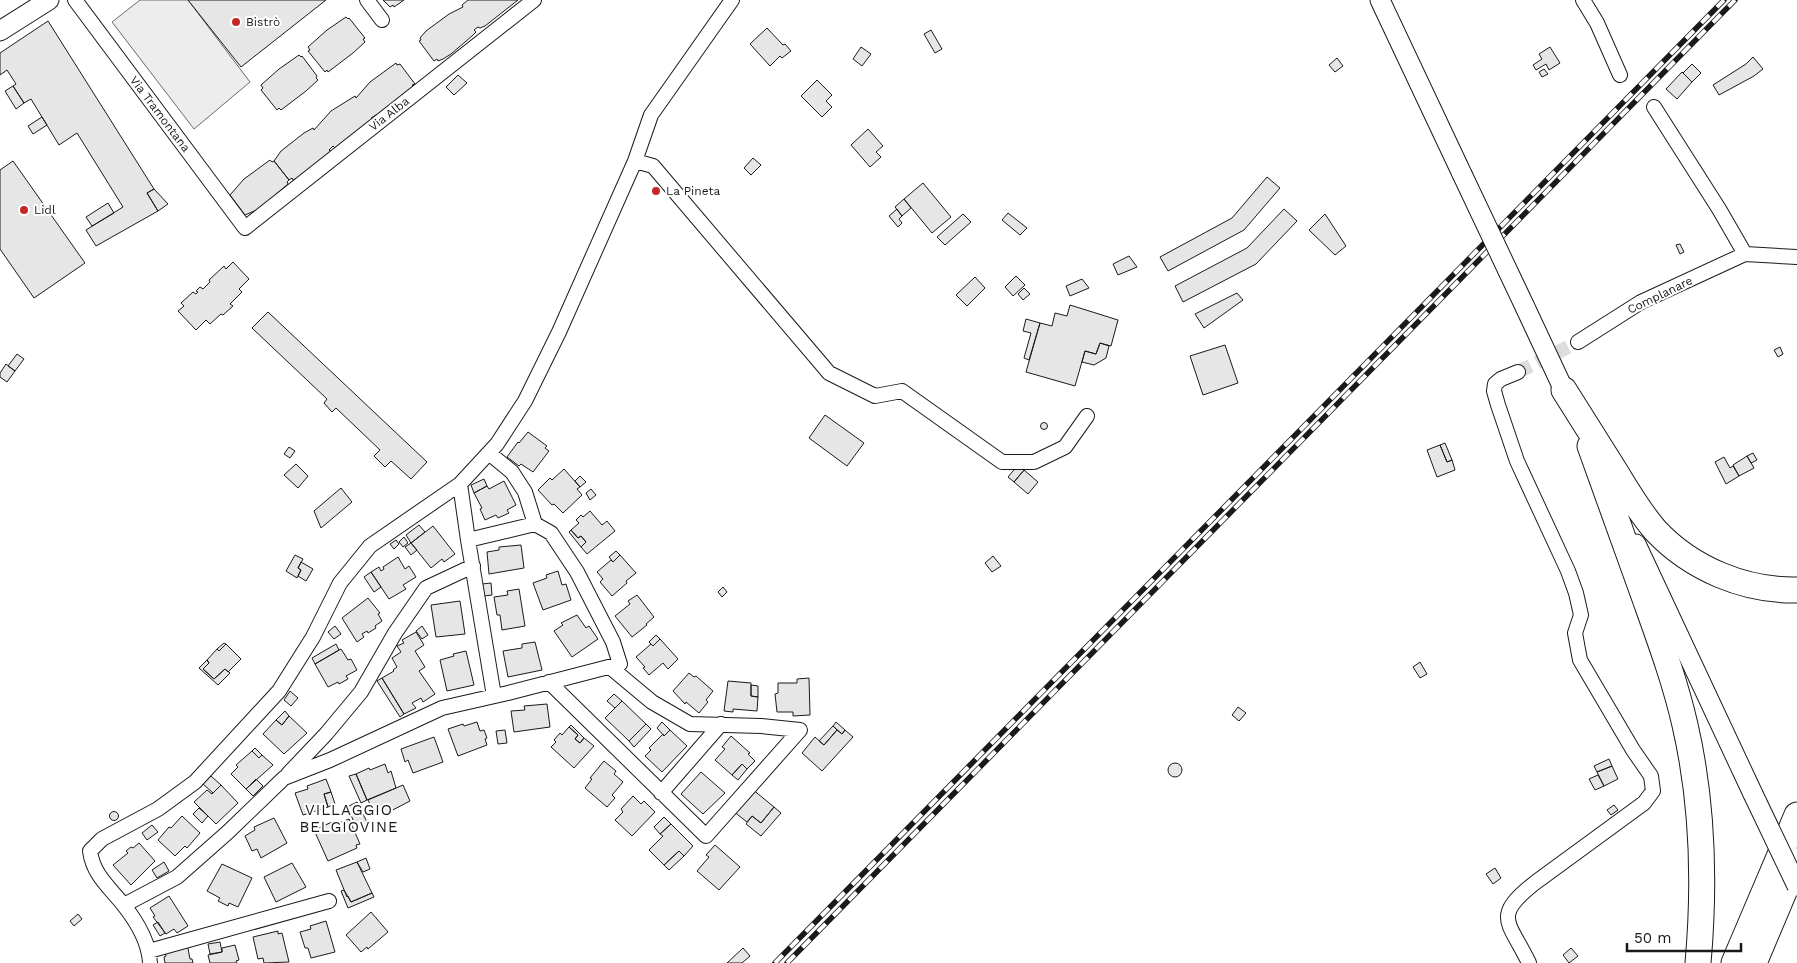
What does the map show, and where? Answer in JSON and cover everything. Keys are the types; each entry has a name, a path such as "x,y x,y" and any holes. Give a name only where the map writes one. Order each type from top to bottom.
{"highway":[{"path":"1564,390 1638,509 1655,530 1669,543 1701,566 1726,578 1760,587 1797,590"},
{"path":"1590,446 1662,648 1687,732 1696,785 1702,866 1698,963"},
{"path":"1734,963 1797,815"},
{"path":"1754,963 1797,861"},
{"path":"1760,963 1797,887"}],"main road":[{"path":"0,31 49,0"},
{"path":"1380,0 1797,887"}],"street":[{"name":"Via Tramontana","path":"75,0 245,228"},
{"path":"367,0 382,20"},
{"name":"Via Alba","path":"245,228 534,0"},
{"path":"328,901 150,957 139,930 124,905 104,883 92,865 90,851 102,839 158,809 195,782 279,691 313,637 340,583 370,546 460,484 497,444 525,401 559,332 635,161 651,115 732,0"},
{"path":"1583,0 1597,23 1620,76"},
{"path":"1654,107 1719,209 1745,254"},
{"path":"635,161 653,166 829,373 875,396 902,391 1002,462 1034,462 1065,447 1087,416"},
{"name":"Complanare","path":"1578,342 1640,302 1745,254 1797,257"},
{"path":"1518,372 1501,379 1495,384 1494,391 1498,406 1517,461 1568,571 1576,593 1581,615 1575,633 1580,660 1623,734 1651,776 1653,791 1644,804 1520,894 1511,904 1507,915 1508,926 1529,963"},
{"path":"489,453 512,472 525,492 535,524"},
{"path":"460,484 494,696"},
{"path":"284,778 330,760 442,708 620,664 613,642 597,609 577,572 551,533 535,524 468,540"},
{"path":"124,905 177,877 228,832 284,778 326,734 361,692 395,633 426,588 473,566"},
{"path":"549,682 706,836 800,730 761,726 690,724 652,702 610,667"},
{"path":"661,793 722,724"}],"shaded area":[{"path":"140,0 188,0 250,82 194,129 112,22"}],"building":[{"path":"188,0 326,0 241,67"},
{"path":"383,0 404,0 394,7 393,5 390,7"},
{"path":"468,0 518,0 485,26 474,30 476,32 451,54 443,59 434,61 419,41 421,40 420,38 426,31 449,14 463,7 462,5"},
{"path":"346,17 349,18 365,38 363,39 365,42 328,72 327,70 325,72 308,51 310,50 308,47 327,30"},
{"path":"48,21 154,189 147,193 158,211 96,246 86,230 123,207 77,133 59,145 31,99 24,103 13,86 16,84 7,70 0,75 0,53"},
{"path":"767,28 791,51 782,58 780,56 770,66 750,44"},
{"path":"931,30 942,49 935,53 924,34"},
{"path":"861,47 871,54 862,66 853,59"},
{"path":"1550,47 1560,63 1549,70 1546,64 1536,70 1533,65 1542,59 1539,54"},
{"path":"299,55 302,56 318,80 281,110 279,108 277,110 261,90 263,88 261,85"},
{"path":"1753,57 1763,69 1719,95 1713,85 1746,64"},
{"path":"1337,58 1343,66 1335,72 1329,65"},
{"path":"396,63 397,65 400,64 415,84 412,85 414,87 377,116 371,118 373,120 340,146 335,148 333,146 327,156 298,178 289,180 274,161 281,151 304,133 313,128 314,130 331,111 355,96 356,98 370,82"},
{"path":"1692,64 1701,73 1692,82 1683,73"},
{"path":"1544,69 1548,74 1542,77 1539,72"},
{"path":"1682,72 1692,82 1677,99 1666,89"},
{"path":"458,75 467,83 454,95 446,87"},
{"path":"817,80 832,95 826,101 832,107 822,117 801,96"},
{"path":"13,86 24,103 16,109 5,91"},
{"path":"42,117 47,125 33,134 28,126"},
{"path":"868,129 883,146 876,152 881,157 870,167 851,145"},
{"path":"753,158 761,165 751,175 744,168"},
{"path":"270,160 274,161 289,180 288,184 259,209 245,215 230,195 244,179"},
{"name":"Lidl","path":"13,161 85,263 34,298 0,249 0,170"},
{"path":"1267,177 1280,188 1244,230 1168,271 1160,257 1232,218"},
{"path":"923,183 951,217 932,233 904,199"},
{"path":"154,189 168,204 158,211 147,193"},
{"path":"904,199 911,208 902,216 895,207"},
{"path":"108,203 114,213 92,226 86,217"},
{"path":"897,209 902,216 899,219 902,223 898,227 889,216"},
{"path":"1284,209 1297,221 1256,264 1183,302 1175,286 1247,248"},
{"path":"1008,213 1027,228 1020,235 1002,220"},
{"path":"963,214 971,222 945,245 937,237"},
{"path":"1325,214 1346,246 1335,255 1309,230"},
{"path":"1680,244 1684,252 1680,254 1676,245"},
{"path":"1129,256 1137,267 1118,275 1113,264"},
{"path":"233,262 249,279 239,289 242,292 230,304 233,306 223,315 221,314 210,324 206,320 196,330 178,311 184,306 181,303 193,292 196,294 200,287 203,289 210,282 209,280 224,266 226,269"},
{"path":"1016,276 1025,285 1013,296 1005,287"},
{"path":"975,277 985,288 967,306 956,295"},
{"path":"1082,279 1089,288 1070,296 1066,286"},
{"path":"1024,288 1030,294 1023,300 1018,294"},
{"path":"1237,293 1243,300 1204,328 1195,314"},
{"path":"1070,305 1118,320 1111,346 1100,343 1096,354 1085,351 1075,386 1026,372 1040,323 1052,326 1055,313 1067,316"},
{"path":"268,312 427,462 411,479 391,461 385,467 374,456 380,450 336,408 332,412 324,403 327,399 252,328"},
{"path":"1026,319 1040,323 1029,360 1024,358 1031,333 1023,331"},
{"path":"1100,343 1109,346 1106,358 1094,365 1082,362 1085,351 1096,354"},
{"path":"1225,345 1238,383 1203,395 1190,356"},
{"path":"1780,347 1783,354 1778,357 1774,350"},
{"path":"17,354 24,359 15,371 8,366"},
{"path":"6,364 15,371 7,382 0,377 0,373"},
{"path":"825,415 864,443 847,466 809,438"},
{"path":"1044,423 1047,426 1044,429 1041,426"},
{"path":"528,432 547,446 545,448 549,451 533,472 521,464 519,466 507,457"},
{"path":"1445,443 1452,460 1447,462 1440,445"},
{"path":"1440,445 1447,462 1452,460 1455,470 1437,477 1427,450"},
{"path":"289,447 295,451 290,458 284,454"},
{"path":"1753,453 1757,460 1751,463 1747,456"},
{"path":"1747,456 1754,468 1739,476 1733,465"},
{"path":"1724,457 1730,468 1733,466 1739,476 1726,484 1715,462"},
{"path":"296,464 308,476 298,488 284,475"},
{"path":"1018,465 1024,470 1014,482 1008,477"},
{"path":"564,469 580,487 577,489 582,495 563,513 554,504 552,505 538,490 550,478 552,480"},
{"path":"1024,470 1038,482 1028,494 1014,482"},
{"path":"580,476 586,482 580,487 575,481"},
{"path":"484,479 487,486 474,493 471,485"},
{"path":"504,481 516,505 507,510 509,513 498,518 496,515 485,520 480,509 482,508 474,493 487,486 489,489"},
{"path":"341,488 352,502 321,528 314,511"},
{"path":"591,489 596,495 590,500 586,493"},
{"path":"590,511 602,525 607,521 615,531 587,554 581,547 586,542 581,536 578,538 571,530 579,523 576,520 581,515 583,517"},
{"path":"419,525 425,532 411,543 406,535"},
{"path":"433,526 455,554 444,562 442,559 431,568 411,543"},
{"path":"571,530 578,538 581,536 586,542 581,547 569,532"},
{"path":"404,537 408,543 403,547 399,542"},
{"path":"396,540 399,544 394,549 390,544"},
{"path":"411,543 417,550 411,555 405,547"},
{"path":"521,545 524,568 489,574 487,552 499,550 499,547"},
{"path":"616,551 620,555 613,562 609,557"},
{"path":"295,555 303,559 298,568 301,570 297,578 286,571"},
{"path":"620,555 636,573 612,596 600,582 603,579 597,572"},
{"path":"993,556 1001,566 992,572 985,563"},
{"path":"398,557 405,569 409,566 416,577 403,585 406,589 389,599 371,572 379,567 381,571 384,569 383,567"},
{"path":"301,562 313,569 306,581 298,576 301,570 298,568"},
{"path":"558,571 562,585 566,584 571,600 543,610 533,583 547,578 546,575"},
{"path":"371,572 381,587 374,592 364,577"},
{"path":"491,583 492,595 484,596 482,584"},
{"path":"723,587 727,592 722,597 718,592"},
{"path":"519,589 525,626 502,630 500,615 497,615 494,597 508,595 507,591"},
{"path":"637,595 654,617 632,637 615,616 630,604 628,601"},
{"path":"368,598 380,613 378,614 382,621 375,626 376,628 362,634 364,637 357,642 342,618"},
{"path":"460,601 465,634 436,637 431,605"},
{"path":"577,615 586,628 589,626 598,639 572,657 554,631 563,625 561,623"},
{"path":"335,626 341,634 334,639 328,632"},
{"path":"422,626 428,635 422,639 416,631"},
{"path":"416,632 424,645 415,651 425,667 419,671 435,694 423,702 421,698 412,703 416,708 404,714 382,678 397,667 392,658 401,652 397,646 404,643 402,640"},
{"path":"656,635 660,639 653,646 649,642"},
{"path":"660,639 678,659 668,669 663,663 649,675 636,657"},
{"path":"535,642 542,670 508,677 503,651 522,648 522,644"},
{"path":"224,643 226,644 219,651 217,649"},
{"path":"226,644 241,659 228,672 225,669 214,679 203,669 209,663 207,660 217,649 219,651"},
{"path":"336,644 339,650 315,664 312,658"},
{"path":"341,649 348,660 351,659 357,670 346,676 348,679 328,687 315,664"},
{"path":"466,651 474,685 447,691 440,660"},
{"path":"207,660 209,663 203,669 214,679 225,669 230,673 218,685 199,668"},
{"path":"1420,662 1427,674 1420,678 1413,667"},
{"path":"689,673 694,677 696,676 713,691 706,700 708,702 699,713 686,702 685,704 673,691"},
{"path":"382,678 404,714 400,717 377,681"},
{"path":"809,678 810,715 793,716 793,712 777,712 775,694 778,693 778,683 797,683 797,679"},
{"path":"728,681 751,683 751,696 758,697 757,711 733,709 733,712 724,711"},
{"path":"751,685 758,686 758,697 751,696"},
{"path":"290,691 298,698 291,706 284,700"},
{"path":"614,694 622,701 615,708 607,701"},
{"path":"622,701 646,724 629,741 605,718"},
{"path":"547,704 550,727 514,732 511,711 525,710 524,706"},
{"path":"1238,707 1246,713 1239,721 1232,715"},
{"path":"285,711 289,716 282,725 276,720"},
{"path":"289,716 307,733 284,754 263,734 276,720 282,725"},
{"path":"477,722 480,731 484,730 487,745 458,756 448,729"},
{"path":"662,722 670,730 664,736 657,728"},
{"path":"836,722 845,730 842,734 833,726"},
{"path":"646,724 651,729 634,747 629,741"},
{"path":"571,725 584,738 580,743 575,739 578,735 569,727"},
{"path":"833,726 837,730 824,745 819,741"},
{"path":"569,727 578,735 575,739 580,743 584,738 594,746 574,768 551,747 556,742 554,740 560,733 562,735"},
{"path":"505,730 507,743 498,744 496,731"},
{"path":"670,730 687,746 662,772 645,756 651,750 649,748 663,734 664,736"},
{"path":"837,730 842,734 845,730 853,737 822,771 802,753 815,737 824,745"},
{"path":"731,736 750,753 748,754 755,761 747,769 742,764 732,775 715,760 725,749 722,747"},
{"path":"434,737 443,762 413,773 408,760 405,762 401,749"},
{"path":"255,748 262,755 259,758 252,751"},
{"path":"252,751 259,758 262,755 273,765 246,789 231,774 238,767 236,765"},
{"path":"1609,759 1612,766 1597,772 1594,766"},
{"path":"604,761 616,771 614,774 623,782 612,795 615,798 607,807 585,788 592,779 590,778"},
{"path":"1175,763 1180,765 1182,770 1180,775 1175,777 1170,775 1168,770 1170,765"},
{"path":"385,764 388,773 391,771 396,788 367,800 356,774"},
{"path":"742,764 747,769 738,780 732,775"},
{"path":"1612,766 1618,779 1604,786 1597,772"},
{"path":"701,772 725,793 703,814 681,794"},
{"path":"356,774 367,800 361,803 349,776"},
{"path":"1598,775 1604,786 1595,790 1589,779"},
{"path":"211,776 221,785 213,793 203,784"},
{"path":"256,779 263,786 253,796 246,789"},
{"path":"326,779 331,792 324,794 328,807 303,815 295,793 308,789 307,786"},
{"path":"221,785 238,803 216,824 194,802 207,790 212,794"},
{"path":"403,785 410,801 385,814 378,807 373,810 368,800"},
{"path":"752,789 774,807 761,823 752,816 747,822 733,811"},
{"path":"331,792 335,804 328,807 324,794"},
{"path":"633,796 641,804 644,801 655,812 632,836 615,820 623,812 621,809"},
{"path":"357,802 368,824 357,828 347,807"},
{"path":"1614,805 1618,810 1611,815 1607,810"},
{"path":"774,807 781,813 761,836 746,824 752,816 761,823"},
{"path":"199,808 208,816 202,823 193,814"},
{"path":"114,811 119,816 114,821 109,816"},
{"path":"182,816 200,833 187,848 185,846 175,856 158,840"},
{"path":"664,817 671,824 660,834 654,827"},
{"path":"274,818 287,843 261,858 257,849 252,851 245,836 255,830 254,827"},
{"path":"349,819 360,844 356,845 357,848 328,861 314,830 332,822 334,825"},
{"path":"671,824 693,846 684,856 679,851 664,865 649,850 663,836 660,834"},
{"path":"152,825 158,832 147,840 142,833"},
{"path":"139,843 155,861 131,885 113,865 128,853 126,851"},
{"path":"715,845 740,867 719,890 697,871 709,857 706,855"},
{"path":"679,851 684,856 669,870 664,865"},
{"path":"366,858 370,869 363,872 357,862"},
{"path":"164,862 169,871 157,878 152,870"},
{"path":"357,862 372,893 351,902 336,870"},
{"path":"292,863 306,887 276,902 264,877"},
{"path":"222,864 252,878 238,907 229,903 228,906 218,901 220,898 207,891"},
{"path":"1495,868 1501,878 1493,884 1486,874"},
{"path":"344,890 351,902 372,893 374,897 348,908 341,891"},
{"path":"169,896 188,926 177,933 174,929 166,934 153,917 155,916 150,908"},
{"path":"371,912 388,932 368,949 367,947 361,952 346,935"},
{"path":"78,914 82,919 74,926 70,921"},
{"path":"326,921 335,952 311,958 308,948 305,948 300,932 311,929 310,926"},
{"path":"158,922 165,933 160,936 153,925"},
{"path":"278,931 278,934 282,933 289,962 264,963 263,958 258,959 253,937"},
{"path":"220,942 222,952 210,954 208,944"},
{"path":"187,943 190,959 192,959 193,963 165,963 164,948"},
{"path":"235,945 239,960 236,961 237,963 210,963 208,955 222,952 222,948"},
{"path":"743,948 750,956 742,963 727,963"},
{"path":"1571,948 1578,956 1569,963 1563,955"}],"tunnel":[{"path":"1518,372 1578,342"}],"railway":[{"path":"775,963 1724,0"},
{"path":"787,963 1735,0"}],"place":[{"name":"Bistrò","path":"236,22"},
{"name":"La Pineta","path":"656,191"},
{"name":"Lidl","path":"24,210"}],"district":[{"name":"VILLAGGIO BELGIOVINE","path":"349,818"}]}
